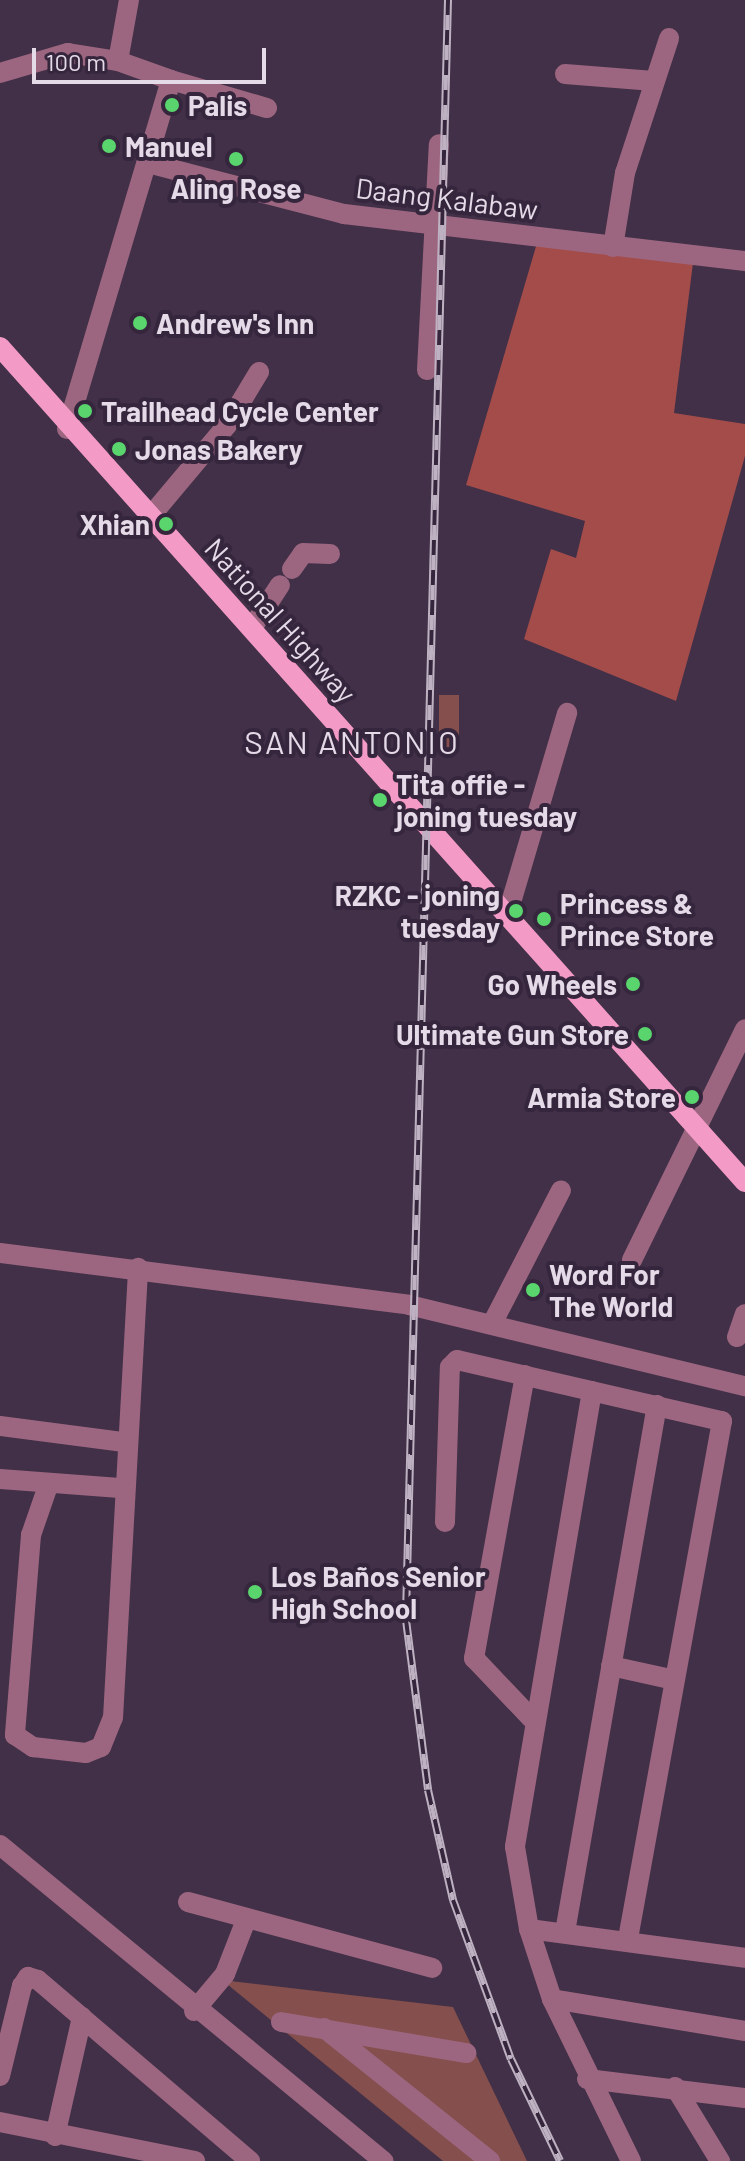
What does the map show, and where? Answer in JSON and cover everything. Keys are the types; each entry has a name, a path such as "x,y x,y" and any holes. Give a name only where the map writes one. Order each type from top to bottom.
{"main road":[{"name":"National Highway","path":"2,356 252,628 745,1182"}],"street":[{"path":"118,61 129,0"},
{"path":"613,247 625,173 669,38"},
{"path":"0,73 68,53 118,61 267,108"},
{"path":"565,74 654,81"},
{"path":"67,429 171,80"},
{"path":"427,370 439,144"},
{"name":"Daang Kalabaw","path":"148,163 344,214 745,261"},
{"path":"149,518 227,425 259,372"},
{"path":"252,628 303,553 330,554"},
{"path":"507,916 567,713"},
{"path":"632,1260 745,1029"},
{"path":"493,1322 561,1190"},
{"path":"0,1253 138,1268 493,1322 745,1386"},
{"path":"49,1483 31,1535 15,1735 21,1744 62,1753 101,1747 113,1718 120,1488 138,1268"},
{"path":"737,1337 745,1314"},
{"path":"445,1522 450,1367 457,1360 722,1421 670,1679 628,1939"},
{"path":"525,1375 474,1658 531,1718"},
{"path":"592,1391 531,1718 515,1847 529,1929 552,1999 587,2079 631,2161"},
{"path":"565,1932 657,1405"},
{"path":"0,1426 124,1442"},
{"path":"0,1479 120,1488"},
{"path":"611,1666 670,1679"},
{"path":"0,1845 194,2011 384,2161"},
{"path":"188,1902 432,1968"},
{"path":"194,2011 225,1974 246,1920"},
{"path":"529,1929 628,1939 745,1958"},
{"path":"0,2076 28,1977 82,2017 250,2161"},
{"path":"552,1999 745,2031"},
{"path":"55,2136 82,2017"},
{"path":"281,2022 466,2053"},
{"path":"324,2028 490,2161"},
{"path":"587,2079 675,2087 745,2098"},
{"path":"675,2087 720,2161"},
{"path":"0,2122 133,2154 195,2161"}],"shaded area":[{"path":"537,243 693,263 674,413 745,424 745,456 676,701 524,639 551,549 576,558 585,521 466,485"},
{"path":"439,695 459,695 459,747 439,747"},
{"path":"222,1980 453,2007 527,2161 443,2161"}],"railway":[{"path":"448,0 406,1620 428,1790 453,1900 511,2059 560,2161"}],"place":[{"name":"Palis","path":"172,105"},
{"name":"Manuel","path":"109,146"},
{"name":"Aling Rose","path":"236,159"},
{"name":"Andrew's Inn","path":"140,323"},
{"name":"Trailhead Cycle Center","path":"85,411"},
{"name":"Jonas Bakery","path":"119,449"},
{"name":"Xhian","path":"166,524"},
{"name":"Tita offie - joning tuesday","path":"380,800"},
{"name":"RZKC - joning tuesday","path":"516,911"},
{"name":"Princess & Prince Store","path":"544,919"},
{"name":"Go Wheels","path":"633,984"},
{"name":"Ultimate Gun Store","path":"645,1034"},
{"name":"Armia Store","path":"692,1097"},
{"name":"Word For The World","path":"533,1290"},
{"name":"Los Baños Senior High School","path":"255,1592"}],"district":[{"name":"SAN ANTONIO","path":"352,741"}]}
